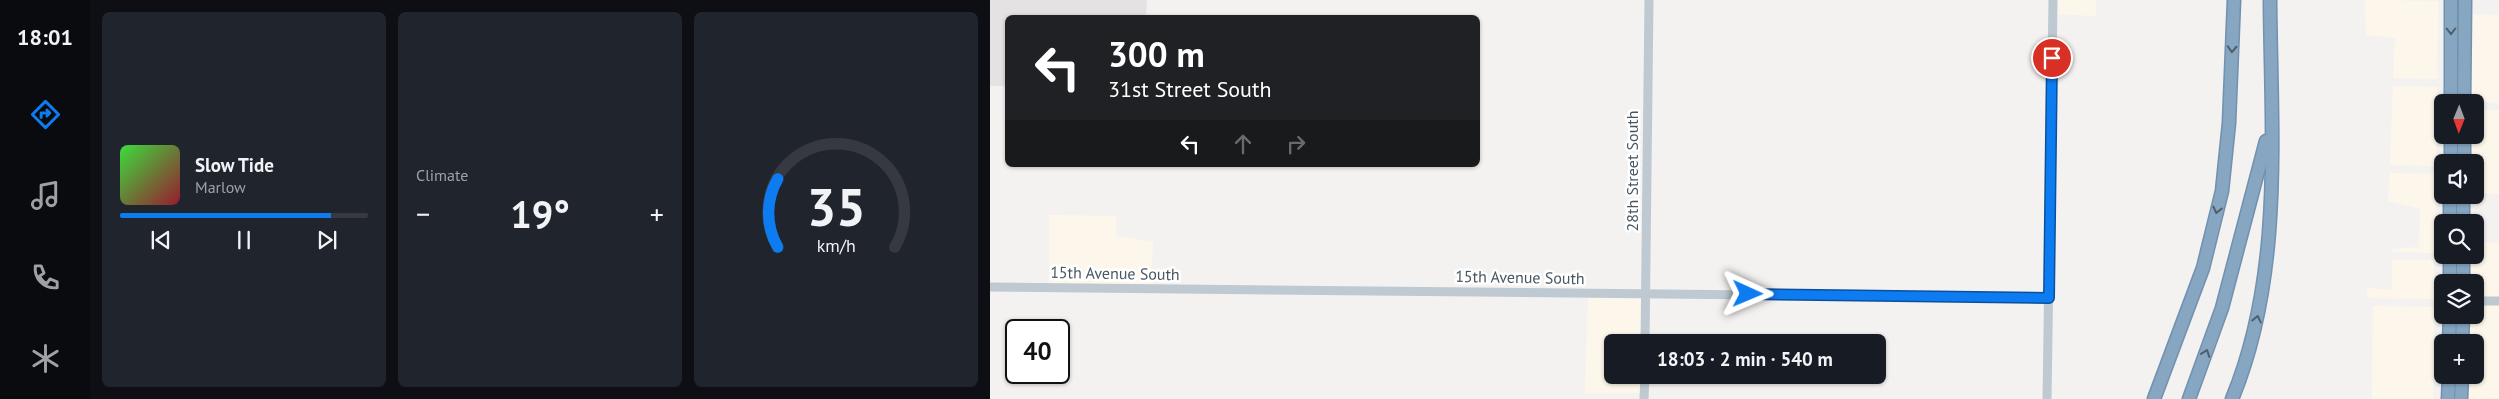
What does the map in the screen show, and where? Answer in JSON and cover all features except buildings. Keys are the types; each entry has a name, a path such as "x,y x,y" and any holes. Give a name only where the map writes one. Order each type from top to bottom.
{"highway":[{"path":"2145,399 2167,359 2186,316 2203,268 2222,191 2229,123 2234,0"},
{"path":"2232,399 2246,361 2265,277 2269,241 2271,123 2270,0"},
{"path":"2451,94 2452,0"},
{"path":"2464,94 2465,0"},
{"path":"2189,399 2222,308 2271,123"},
{"path":"2154,399 2167,359"},
{"path":"2448,399 2449,384"},
{"path":"2461,399 2462,384"}],"street":[{"name":"28th Street South","path":"1645,334 1648,0"},
{"path":"2047,399 2053,0"},
{"name":"15th Avenue South","path":"990,287 2049,298"},
{"path":"2484,301 2499,300"},
{"path":"1644,399 1645,384"}],"shaded area":[{"path":"990,0 1147,0 1146,15 1005,15 1005,86 990,86"},
{"path":"2056,0 2096,0 2096,16 2056,14"},
{"path":"2365,0 2438,1 2437,79 2393,78 2395,38 2366,35"},
{"path":"2471,14 2499,15 2499,103 2484,102 2484,94 2470,94"},
{"path":"2393,86 2437,87 2437,94 2434,94 2434,144 2436,144 2434,166 2390,165"},
{"path":"2484,110 2499,110 2499,194 2484,193 2484,154 2469,154 2470,144 2484,144"},
{"path":"2390,173 2434,174 2434,204 2436,204 2434,253 2392,252 2392,249 2419,247 2420,209 2388,201"},
{"path":"1049,215 1116,216 1116,236 1153,242 1151,285 1049,284"},
{"path":"2484,242 2499,243 2499,297 2484,297 2484,274 2468,274 2468,264 2484,264"},
{"path":"2392,260 2434,260 2434,299 2367,298 2367,288 2392,290"},
{"path":"1588,297 1642,298 1642,334 1604,334 1604,384 1641,384 1641,393 1585,393"},
{"path":"2499,304 2499,398 2467,399 2467,384 2484,384 2484,334 2467,334 2468,324 2484,324 2484,305"},
{"path":"2373,306 2434,307 2433,399 2372,399"}],"route":[{"path":"1748,294 2049,298 2052,58"}]}
